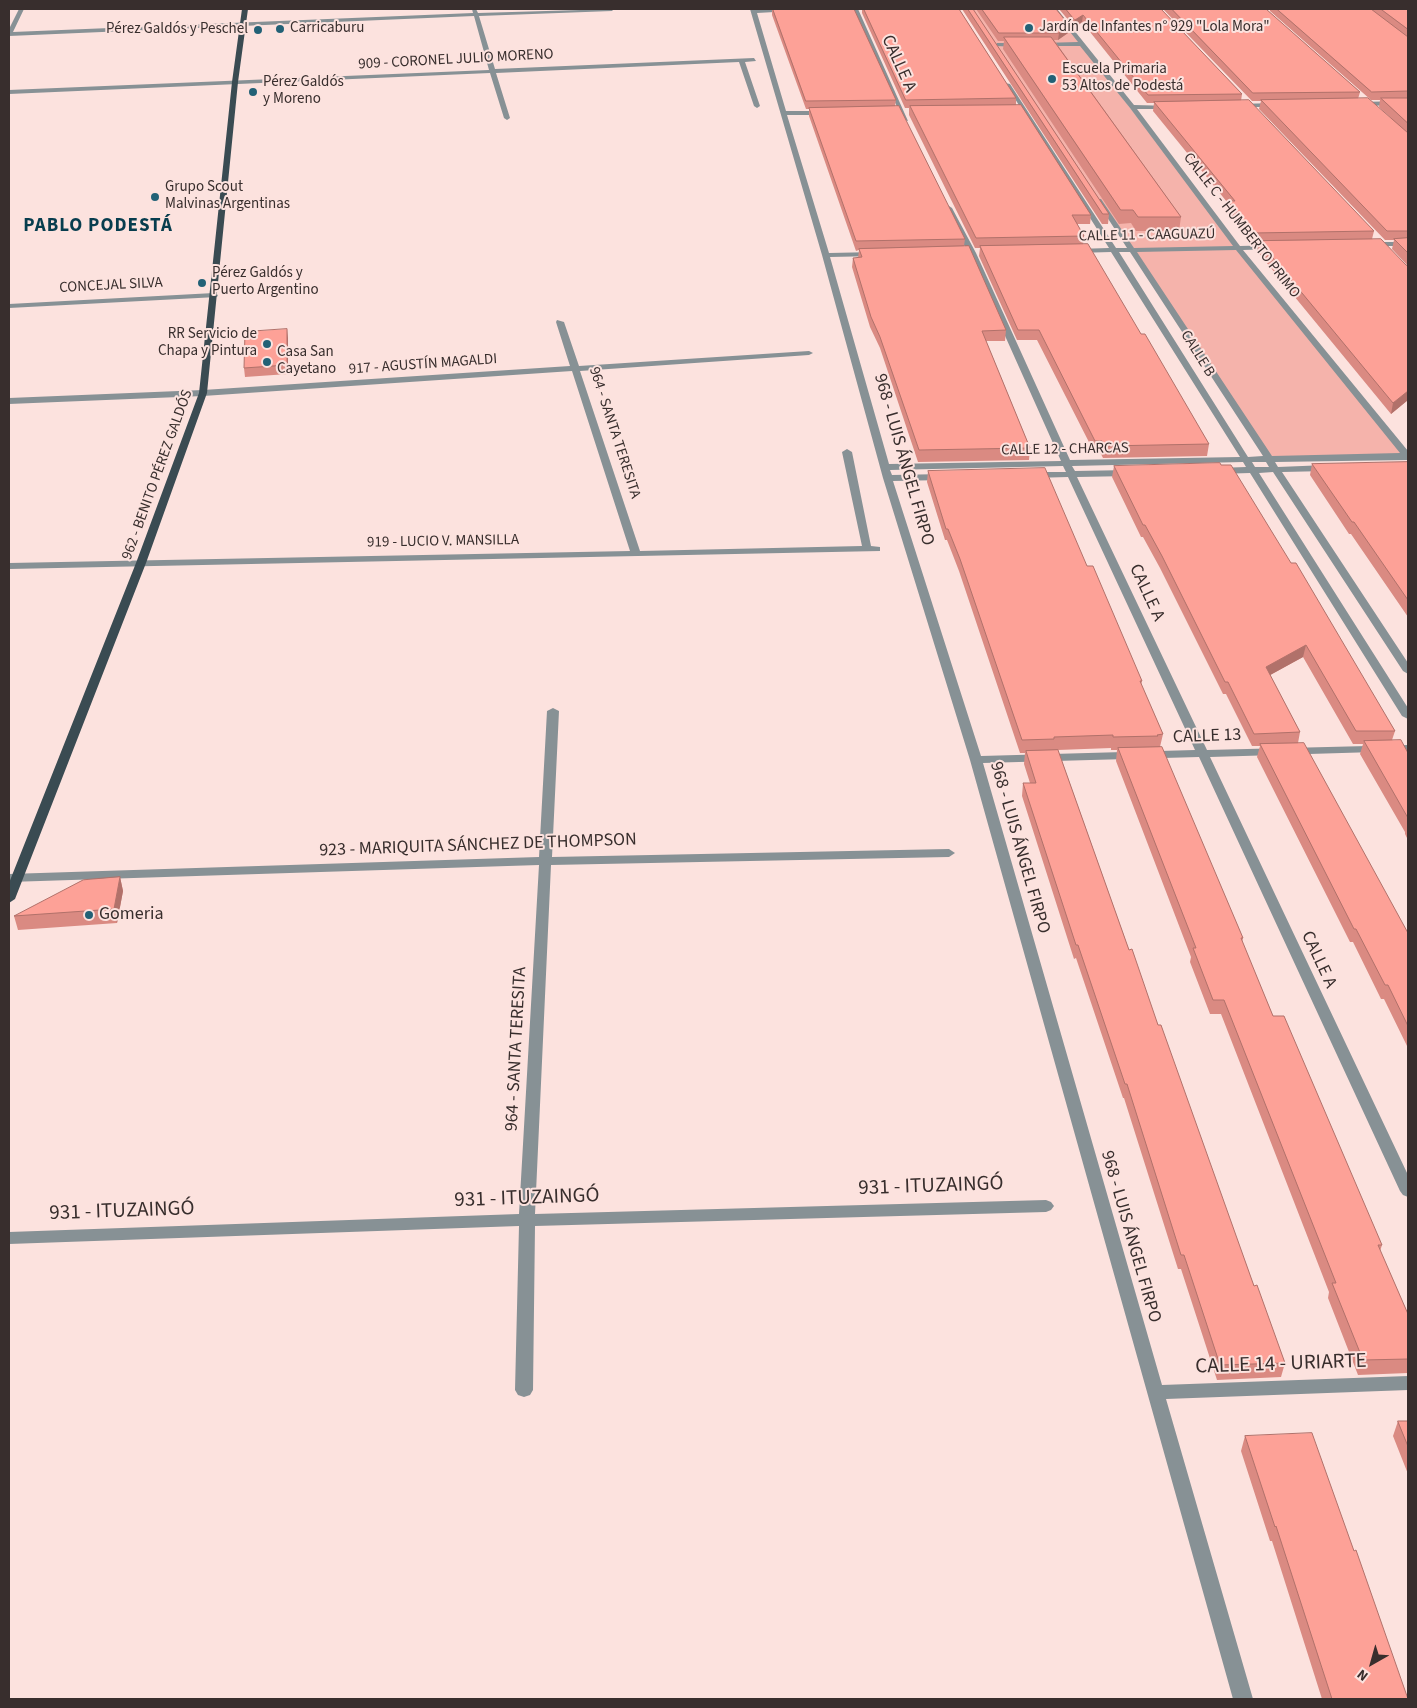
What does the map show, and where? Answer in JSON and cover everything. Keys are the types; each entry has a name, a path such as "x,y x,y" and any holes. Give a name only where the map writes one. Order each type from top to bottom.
{"main road":[{"name":"962 - BENITO PÉREZ GALDÓS","path":"9,899 13,878 141,563 203,393 235,82 245,9"}],"street":[{"path":"21,9 9,34 475,12 612,9"},
{"name":"CALLE C - HUMBERTO PRIMO","path":"1054,9 1132,107 1238,248 1408,456"},
{"path":"754,10 800,10"},
{"name":"968 - LUIS ÁNGEL FIRPO","path":"754,10 826,255 886,472 976,760 1101,1194 1155,1392 1243,1699"},
{"name":"CALLE A","path":"855,10 910,129"},
{"path":"475,12 507,118"},
{"path":"1002,54 994,42 1083,44"},
{"path":"741,60 756,106"},
{"name":"909 - CORONEL JULIO MORENO","path":"9,92 754,60"},
{"name":"CALLE B","path":"1004,79 1115,250 1246,459 1251,470 1408,716"},
{"path":"1361,97 1375,109"},
{"path":"1244,99 1257,113"},
{"path":"1348,104 1408,103"},
{"path":"1231,106 1280,105"},
{"path":"1132,107 1181,106"},
{"path":"1014,110 1024,110"},
{"path":"784,113 833,112"},
{"name":"CALLE B","path":"1094,193 1408,670"},
{"name":"CALLE A","path":"946,200 1069,464 1072,475 1408,1191"},
{"path":"1374,237 1388,251"},
{"path":"1362,245 1408,244"},
{"name":"CALLE 11 - CAAGUAZÚ","path":"1067,251 1286,246"},
{"path":"826,255 884,254"},
{"name":"CONCEJAL SILVA","path":"9,306 214,295"},
{"name":"964 - SANTA TERESITA","path":"560,322 636,553"},
{"name":"917 - AGUSTÍN MAGALDI","path":"9,401 203,393 810,353"},
{"name":"919 - LUCIO V. MANSILLA","path":"9,566 872,549 847,452"},
{"name":"CALLE 12 - CHARCAS","path":"886,472 1069,464 1408,456"},
{"path":"1371,467 1408,466"},
{"path":"1212,471 1333,468"},
{"path":"886,472 956,477"},
{"name":"CALLE 12 - CHARCAS","path":"1024,476 1142,473"},
{"name":"964 - SANTA TERESITA","path":"524,1390 527,1220 554,710"},
{"name":"CALLE 13","path":"976,760 1408,748"},
{"name":"923 - MARIQUITA SÁNCHEZ DE THOMPSON","path":"13,878 546,861 949,853"},
{"name":"931 - ITUZAINGÓ","path":"9,1238 527,1220 1046,1206"},
{"name":"CALLE 14 - URIARTE","path":"1155,1392 1408,1383"}],"shaded area":[{"path":"972,9 1054,9 1238,248 1407,456 1269,458"}],"building":[{"path":"773,9 854,9 896,100 806,101"},
{"path":"864,9 959,9 1016,98 906,100"},
{"path":"968,9 973,9 1109,214 1103,214"},
{"path":"982,9 1056,9 1069,25 1059,33 999,33"},
{"path":"1066,9 1161,9 1242,94 1148,95 1083,15 1075,20"},
{"path":"1172,9 1266,9 1360,92 1253,93"},
{"path":"1277,9 1371,9 1408,37 1408,91 1372,92"},
{"path":"1381,9 1408,9 1408,29"},
{"path":"1004,37 1051,37 1181,217 1138,217 1133,210 1121,210"},
{"path":"1368,98 1408,133 1408,231 1387,231 1261,100"},
{"path":"1381,98 1408,98 1408,123"},
{"path":"1249,100 1374,231 1253,233 1228,201 1235,201 1154,102"},
{"path":"1021,105 1091,215 1072,215 1084,236 976,238 910,106"},
{"path":"899,106 965,239 856,241 809,108"},
{"path":"1408,238 1408,253 1394,239"},
{"path":"1381,239 1408,266 1408,391 1393,403 1259,241"},
{"path":"1088,244 1141,334 1145,334 1209,444 1104,446 1102,441 1095,441 1039,330 1018,330 980,246"},
{"path":"969,246 1006,330 982,331 1030,448 919,450 880,337 871,317 853,258 862,257 859,249"},
{"path":"287,329 287,365 244,368 245,332"},
{"path":"1408,462 1408,600 1312,464"},
{"path":"1220,463 1221,465 1231,465 1291,563 1296,563 1395,731 1356,731 1306,645 1266,667 1300,732 1254,734 1228,682 1225,682 1162,556 1145,525 1143,525 1114,466"},
{"path":"1045,468 1087,566 1093,566 1163,734 1158,736 1113,737 1113,735 1022,740 960,559 948,529 946,529 928,471"},
{"path":"1401,740 1408,753 1408,818 1364,741"},
{"path":"1304,743 1408,933 1408,1026 1388,985 1385,985 1356,929 1354,929 1260,744"},
{"path":"1162,747 1243,938 1241,938 1273,1016 1284,1016 1382,1245 1378,1245 1408,1314 1408,1359 1363,1360 1332,1283 1336,1283 1224,1000 1213,1000 1193,948 1196,948 1118,748"},
{"path":"1058,750 1129,950 1132,949 1158,1025 1161,1025 1254,1286 1257,1285 1285,1363 1220,1365 1184,1255 1181,1255 1127,1084 1125,1084 1078,945 1076,945 1023,783 1036,783 1026,751"},
{"path":"120,877 114,909 14,916 83,880"},
{"path":"1398,1421 1408,1421 1408,1446"},
{"path":"1312,1433 1354,1551 1356,1550 1408,1699 1332,1699 1245,1436"}],"place":[{"name":"Jardín de Infantes n° 929 \"Lola Mora\"","path":"1029,28"},
{"name":"Carricaburu","path":"280,29"},
{"name":"Pérez Galdós y Peschel","path":"258,30"},
{"name":"Escuela Primaria 53 Altos de Podestá","path":"1052,79"},
{"name":"Pérez Galdós y Moreno","path":"253,92"},
{"name":"Grupo Scout Malvinas Argentinas","path":"155,197"},
{"name":"Pérez Galdós y Puerto Argentino","path":"202,283"},
{"name":"RR Servicio de Chapa y Pintura","path":"267,344"},
{"name":"Casa San Cayetano","path":"267,362"},
{"name":"Gomeria","path":"89,915"}],"district":[{"name":"PABLO PODESTÁ","path":"98,227"}]}
